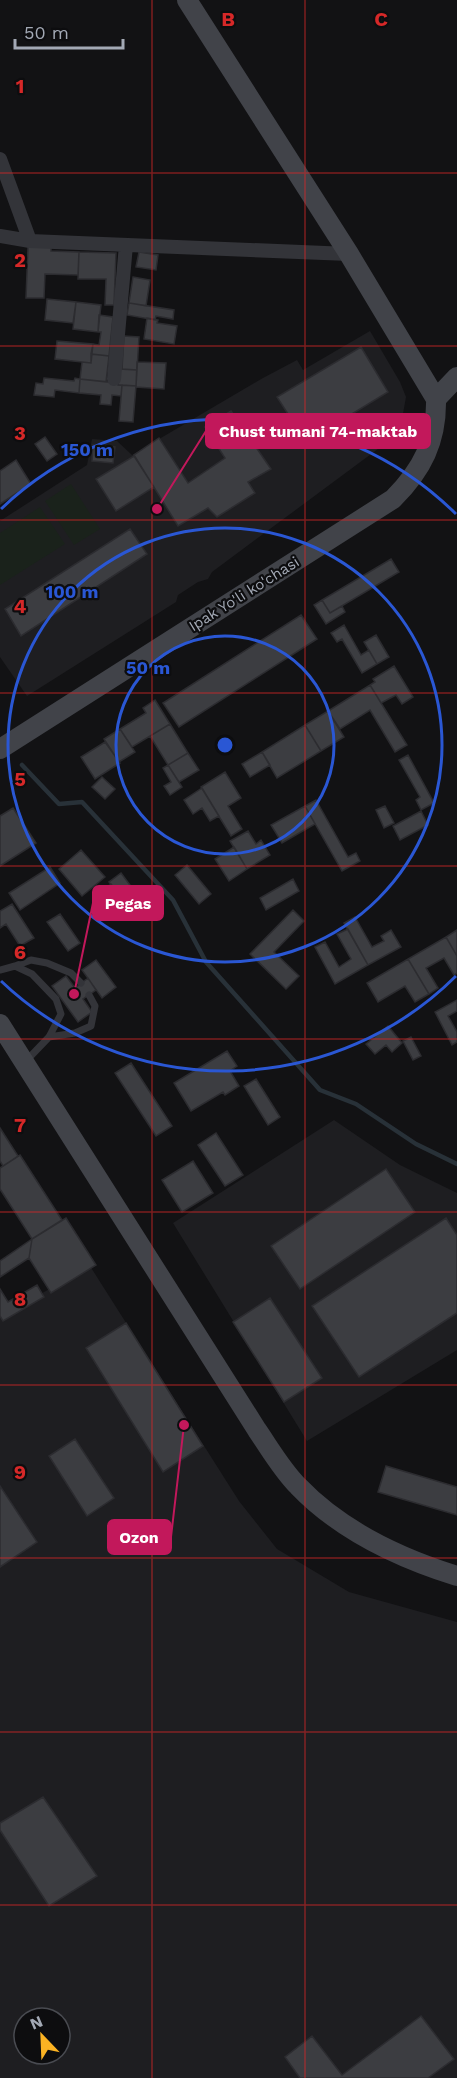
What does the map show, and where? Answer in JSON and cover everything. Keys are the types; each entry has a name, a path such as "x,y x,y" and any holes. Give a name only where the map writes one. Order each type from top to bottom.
{"main road":[{"path":"187,0 349,254 436,399 457,377"},
{"name":"Ipak Yo'li ko'chasi","path":"0,749 393,499 407,485 426,455 437,420 436,399"},
{"path":"0,1024 257,1430 296,1485 342,1525 404,1557 457,1576"}],"street":[{"path":"0,159 30,242"},
{"path":"0,236 30,242 349,254"},
{"path":"114,379 126,245"}],"lane":[{"path":"0,970 31,960 71,973 81,984"},
{"path":"15,966 32,974 56,999 61,1014 49,1037 24,1063"},
{"path":"49,1037 75,1033 91,1026 95,1006 89,995"}],"shaded area":[{"path":"370,331 400,382 406,397 402,419 390,440 212,572 208,579 198,582 178,595 176,602 27,696 0,657 0,521 87,465 92,439 117,441 132,455 297,360 303,370"},
{"path":"71,484 100,529 74,545 45,501"},
{"path":"40,507 65,544 0,585 0,533"},
{"path":"334,1120 400,1165 457,1193 457,1350 307,1441 173,1223"},
{"path":"90,1266 239,1501 277,1549 349,1592 457,1622 457,2078 0,2078 0,1317"}],"building":[{"path":"28,247 51,247 51,251 79,252 78,275 45,274 44,298 26,298"},
{"path":"79,252 116,253 114,305 105,305 106,279 78,279"},
{"path":"139,252 158,255 156,270 136,267"},
{"path":"133,277 150,280 146,306 129,303"},
{"path":"47,299 76,302 73,323 45,320"},
{"path":"76,302 101,305 98,332 73,329"},
{"path":"129,303 174,310 173,319 156,316 155,320 127,315"},
{"path":"99,315 113,317 109,356 91,354 93,344 99,345 101,332 98,332"},
{"path":"147,318 158,320 157,323 177,326 174,344 144,339"},
{"path":"124,336 139,337 137,370 122,369"},
{"path":"57,341 93,344 91,363 55,359"},
{"path":"361,347 388,392 306,442 277,397"},
{"path":"91,354 109,356 106,382 80,379 82,362 91,363"},
{"path":"137,362 166,363 164,389 136,387"},
{"path":"119,369 137,370 136,386 118,385"},
{"path":"44,378 74,381 75,378 80,379 79,393 55,390 54,397 34,395 36,383 43,384"},
{"path":"80,379 118,383 122,385 121,396 112,395 111,405 100,404 101,395 79,393"},
{"path":"122,385 136,386 133,422 119,421"},
{"path":"231,411 271,469 248,482 255,493 217,517 208,508 178,526 134,455 159,438 188,483 225,458 205,427"},
{"path":"45,437 57,454 47,461 35,444"},
{"path":"93,445 115,447 113,463 92,461"},
{"path":"134,456 154,487 116,511 96,479"},
{"path":"16,460 31,484 0,504 0,471"},
{"path":"130,529 147,554 21,636 5,609"},
{"path":"391,559 399,572 330,613 322,600"},
{"path":"322,600 330,613 342,606 345,612 326,624 314,605"},
{"path":"301,615 317,639 179,727 163,703"},
{"path":"344,625 361,655 369,650 377,664 362,673 342,639 337,642 331,633"},
{"path":"376,635 389,657 377,664 364,642"},
{"path":"394,666 413,697 402,704 396,695 381,703 370,685 375,682 373,679"},
{"path":"370,685 407,745 395,752 370,710 340,729 328,711"},
{"path":"155,700 170,724 132,747 120,729 146,713 143,708"},
{"path":"328,711 344,737 321,751 305,725"},
{"path":"170,724 188,753 168,765 150,736"},
{"path":"305,725 321,751 277,778 262,752"},
{"path":"120,729 135,752 119,762 104,739"},
{"path":"105,742 120,763 95,779 81,757"},
{"path":"262,752 270,765 250,777 242,764"},
{"path":"188,753 199,770 179,782 168,765"},
{"path":"408,755 434,803 421,810 416,800 420,797 399,760"},
{"path":"168,765 182,787 170,795 164,786 171,782 163,768"},
{"path":"225,772 241,798 228,806 242,829 231,836 201,787"},
{"path":"102,777 115,789 105,799 92,787"},
{"path":"202,788 219,816 210,821 202,808 193,814 184,800"},
{"path":"316,800 348,857 356,853 360,861 342,871 305,806"},
{"path":"305,806 315,824 282,843 271,825"},
{"path":"385,806 394,823 384,828 376,810"},
{"path":"13,808 36,843 0,866 0,816"},
{"path":"421,811 428,825 400,840 393,826"},
{"path":"248,831 256,844 261,840 270,855 247,869 230,841"},
{"path":"234,847 247,869 229,881 215,859"},
{"path":"81,850 105,877 82,896 59,869"},
{"path":"187,865 211,894 199,904 175,875"},
{"path":"50,867 60,883 20,910 9,893"},
{"path":"121,873 150,912 141,918 124,891 119,895 109,882"},
{"path":"293,879 299,891 266,910 260,898"},
{"path":"111,884 119,895 114,898 107,887"},
{"path":"12,904 34,938 20,946 6,924 0,928 0,911"},
{"path":"293,910 304,921 274,952 299,976 286,989 250,954"},
{"path":"60,914 80,943 68,951 47,922"},
{"path":"355,917 372,947 384,941 381,936 391,930 401,947 368,965 344,923"},
{"path":"348,929 368,965 335,984 315,947 325,942 339,967 351,959 337,934"},
{"path":"457,930 457,956 446,937"},
{"path":"446,937 457,956 457,973 454,975 444,958 426,968 438,988 429,994 408,959"},
{"path":"408,959 429,994 415,1002 405,986 378,1002 367,983"},
{"path":"96,960 116,987 102,998 82,970"},
{"path":"66,976 75,988 88,978 96,990 83,999 92,1012 78,1022 52,986"},
{"path":"457,1000 457,1011 448,1016 457,1032 457,1042 452,1045 435,1012"},
{"path":"388,1026 402,1043 392,1052 386,1045 375,1054 366,1044"},
{"path":"411,1037 421,1056 413,1060 403,1041"},
{"path":"227,1051 237,1066 230,1071 239,1086 225,1095 223,1092 191,1111 174,1083"},
{"path":"131,1063 172,1126 156,1136 115,1073"},
{"path":"256,1079 280,1117 268,1125 244,1086"},
{"path":"0,1128 18,1156 3,1166 0,1161"},
{"path":"216,1133 243,1175 225,1186 198,1145"},
{"path":"20,1155 62,1220 32,1239 0,1189 0,1168"},
{"path":"193,1161 213,1193 182,1212 162,1180"},
{"path":"386,1169 415,1212 300,1289 271,1246"},
{"path":"66,1218 96,1265 51,1293 29,1258 32,1239"},
{"path":"446,1218 457,1235 457,1313 359,1377 312,1306"},
{"path":"32,1239 29,1258 0,1277 0,1261"},
{"path":"37,1285 44,1297 3,1321 0,1316 0,1289 8,1302"},
{"path":"270,1298 322,1378 284,1402 233,1322"},
{"path":"126,1323 203,1446 163,1472 86,1348"},
{"path":"75,1439 114,1498 87,1516 49,1456"},
{"path":"386,1466 457,1487 457,1515 378,1492"},
{"path":"0,1486 37,1542 0,1567"},
{"path":"43,1797 97,1876 49,1906 0,1830 0,1823"},
{"path":"421,2016 454,2059 428,2078 300,2078 285,2057 312,2036 342,2075"}],"waterway":[{"path":"22,765 59,804 82,802 173,900 206,962 320,1090 356,1104 416,1144 457,1164"}],"place":[{"name":"Chust tumani 74-maktab","path":"157,509"},
{"name":"Pegas","path":"74,994"},
{"name":"Ozon","path":"184,1425"}]}
